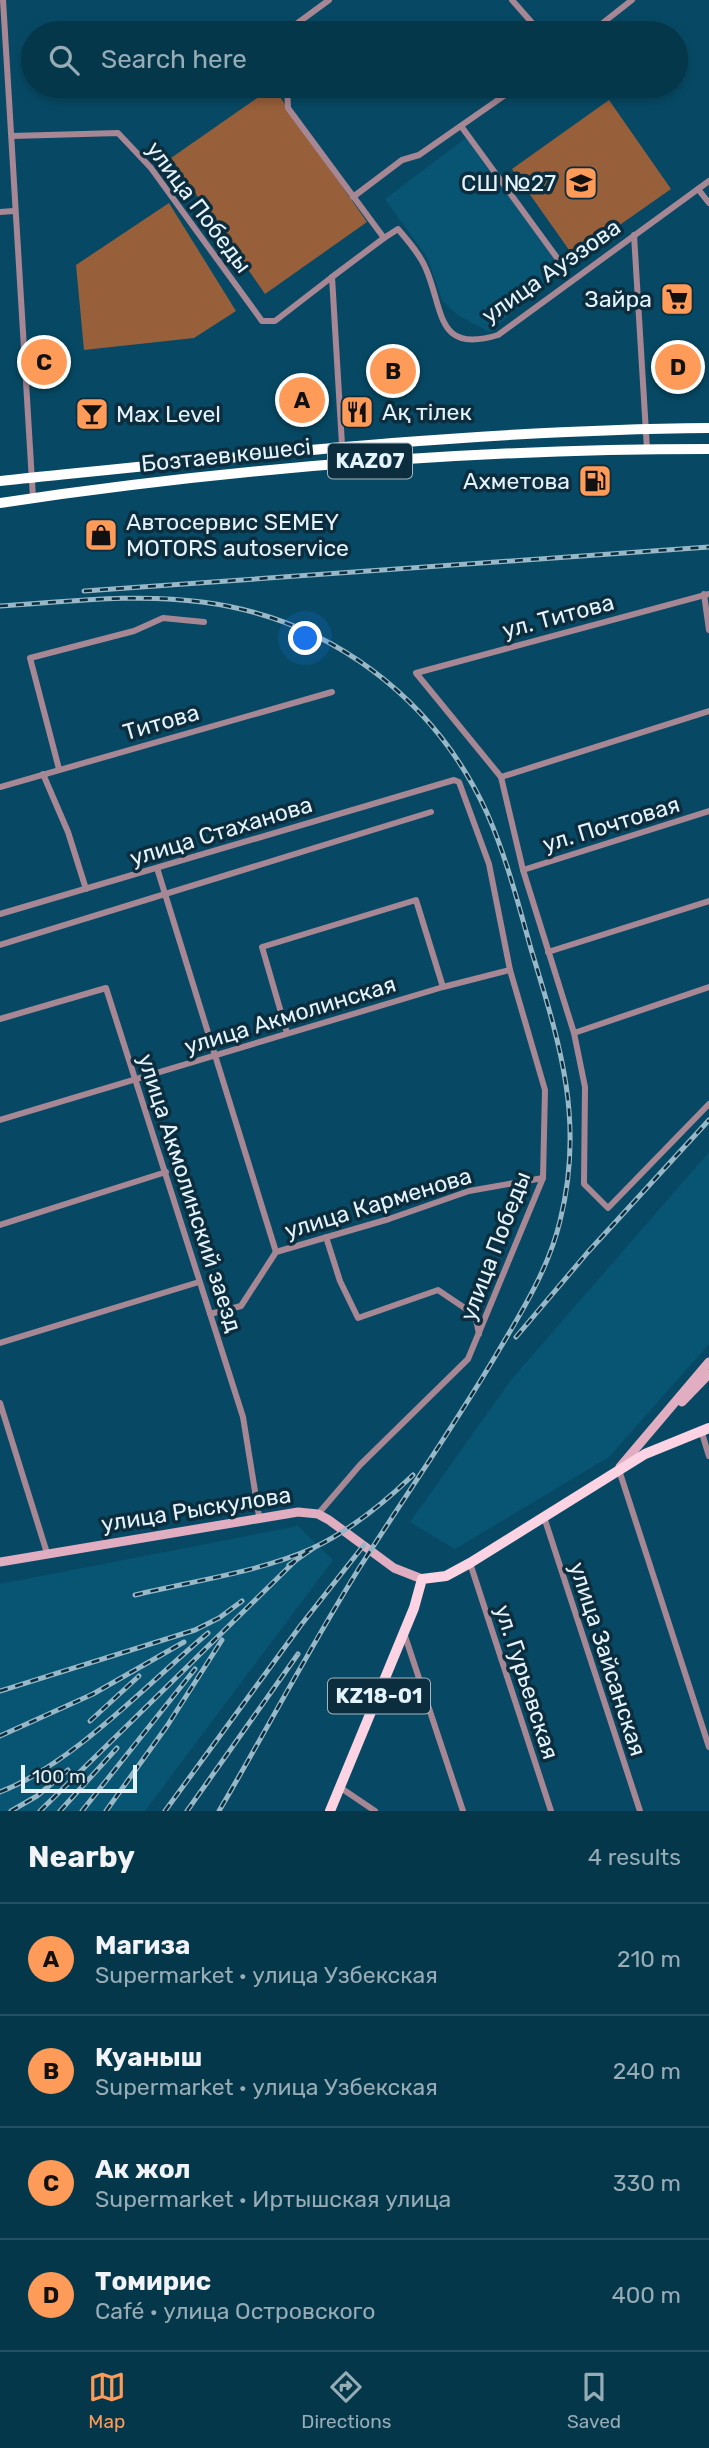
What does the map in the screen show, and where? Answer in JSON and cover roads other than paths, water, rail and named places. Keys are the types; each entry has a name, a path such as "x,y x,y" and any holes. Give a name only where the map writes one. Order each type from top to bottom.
{"highway":[{"name":"Бозтаев көшесі","path":"0,481 342,445 478,436 709,428"},
{"name":"Бозтаев көшесі","path":"0,503 162,482 394,459 709,449"}],"main road":[{"path":"422,1579 446,1576 618,1469 645,1454 705,1429"},
{"name":"KZ18-01","path":"330,1811 404,1633 422,1579"}],"street":[{"path":"4,0 14,211 33,498"},
{"path":"300,21 329,0"},
{"path":"512,0 530,21"},
{"path":"605,21 632,0"},
{"path":"287,98 288,108 384,238 332,277 342,445"},
{"path":"353,197 402,160 419,155 500,98"},
{"path":"461,125 563,266"},
{"name":"улица Победы","path":"12,136 118,133 150,168 262,321 275,321 332,277"},
{"name":"улица Ауэзова","path":"384,238 398,229 425,267 443,323 451,334 472,341 498,335 709,181"},
{"path":"698,189 709,203"},
{"path":"0,212 14,211"},
{"path":"634,235 648,449"},
{"path":"706,594 709,630"},
{"name":"ул. Титова","path":"500,777 416,673 706,594"},
{"path":"59,769 30,657 134,631 163,618 204,622"},
{"name":"Титова","path":"0,787 332,692"},
{"path":"709,711 500,777 523,870 573,1033 585,1087 584,1184 608,1209 709,1104"},
{"path":"43,774 68,832 86,889"},
{"name":"улица Победы","path":"318,1514 360,1465 468,1359 543,1178 545,1090 510,970 489,864 459,782 451,781"},
{"name":"улица Стаханова","path":"0,914 451,781"},
{"name":"ул. Почтовая","path":"523,870 709,811"},
{"path":"0,945 431,812"},
{"path":"157,869 276,1252"},
{"path":"287,1033 262,947 416,900 443,987"},
{"path":"548,952 709,901"},
{"name":"улица Акмолинская","path":"0,1120 443,987 510,970"},
{"path":"573,1033 709,987"},
{"name":"улица Акмолинский заезд","path":"0,1019 106,988 243,1416 259,1516"},
{"path":"0,1225 166,1172"},
{"name":"улица Карменова","path":"210,1314 241,1306 276,1252 469,1191 543,1178"},
{"path":"326,1237 340,1281 358,1318 438,1290 475,1315 479,1336"},
{"path":"0,1343 199,1282"},
{"path":"709,1362 618,1469 709,1747"},
{"path":"664,1416 709,1374"},
{"path":"0,1404 47,1553"},
{"path":"705,1429 709,1456"},
{"name":"улица Рыскулова","path":"0,1562 259,1516 298,1512 318,1514 394,1568 422,1579"},
{"name":"улица Зайсанская","path":"544,1517 640,1811"},
{"name":"ул. Гурьевская","path":"470,1563 551,1811"},
{"path":"404,1633 463,1811"},
{"path":"341,1788 374,1811"}],"railway":[{"path":"84,591 709,547"},
{"path":"0,606 152,598 202,602 248,611 292,625 334,645 372,670 407,699 438,733 465,771 487,813 516,897 560,1050 566,1083 570,1150 567,1184 555,1238 534,1288 482,1378 358,1570 219,1811"},
{"path":"516,1337 588,1252 709,1120"},
{"path":"135,1595 271,1564 313,1548 366,1515 413,1475"},
{"path":"165,1811 301,1625 364,1545"},
{"path":"289,1565 315,1547"},
{"path":"40,1811 295,1561"},
{"path":"0,1691 195,1630 219,1618 242,1601"},
{"path":"0,1792 27,1779 82,1743 208,1633"},
{"path":"106,1811 167,1726 222,1640"},
{"path":"0,1736 93,1694 184,1642"},
{"path":"187,1811 298,1654"},
{"path":"82,1811 195,1669"},
{"path":"90,1721 139,1676"},
{"path":"60,1811 117,1748"},
{"path":"11,1811 37,1796 68,1770"}],"place":[{"name":"СШ №27","path":"581,183"},
{"name":"Зайра","path":"677,299"},
{"name":"Ак жол","path":"44,362"},
{"name":"Томирис","path":"678,367"},
{"name":"Куаныш","path":"393,371"},
{"name":"Магиза","path":"302,400"},
{"name":"Ақ тілек","path":"357,412"},
{"name":"Max Level","path":"92,414"},
{"name":"Ахметова","path":"595,481"},
{"name":"Автосервис SEMEY MOTORS autoservice","path":"101,535"}]}
